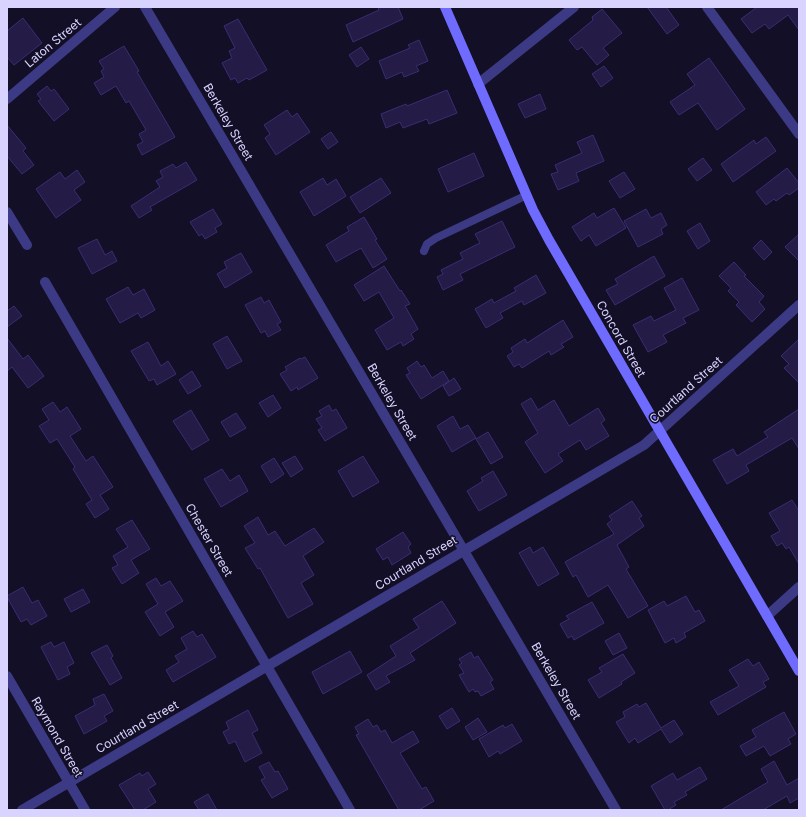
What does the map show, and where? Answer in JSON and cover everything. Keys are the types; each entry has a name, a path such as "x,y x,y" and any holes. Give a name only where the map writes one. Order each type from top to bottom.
{"main road":[{"name":"Concord Street","path":"444,7 527,195 549,240 799,671"}],"street":[{"name":"Laton Street","path":"7,99 115,7"},
{"name":"Berkeley Street","path":"145,7 616,810"},
{"path":"478,84 574,7"},
{"path":"710,8 799,134"},
{"path":"7,212 27,245"},
{"name":"Chester Street","path":"45,282 350,810"},
{"name":"Courtland Street","path":"22,810 644,444 799,304"},
{"path":"767,616 799,587"},
{"name":"Raymond Street","path":"7,676 86,810"}],"lane":[{"path":"424,251 427,244 436,238 527,195"}],"building":[{"path":"378,7 398,7 403,19 353,42 346,25 379,10"},
{"path":"647,7 666,7 679,25 667,34"},
{"path":"757,7 799,7 799,30 788,15 769,29 765,24 752,33 741,19"},
{"path":"602,9 622,33 603,48 609,55 597,65 582,47 577,50 569,40 593,20 592,17"},
{"path":"23,18 42,43 14,65 7,57 7,31"},
{"path":"238,19 267,70 249,80 247,78 238,83 235,78 231,80 222,63 232,58 229,51 235,48 224,26"},
{"path":"419,40 428,61 416,66 419,71 404,77 402,72 386,79 379,61 410,48 408,45"},
{"path":"124,46 139,71 137,72 175,137 142,155 137,145 143,142 139,134 146,130 129,101 126,103 116,86 101,95 94,83 104,77 101,71 104,69 99,61"},
{"path":"361,47 369,59 357,67 349,55"},
{"path":"709,58 745,109 717,130 698,103 679,115 670,102 695,85 687,74"},
{"path":"604,66 613,78 601,87 592,74"},
{"path":"47,86 51,91 54,89 69,109 54,121 38,101 41,99 37,94"},
{"path":"447,90 457,113 429,124 427,119 403,128 400,122 386,128 381,114 406,104 407,106"},
{"path":"540,94 546,109 525,118 518,104"},
{"path":"287,110 292,117 297,113 310,132 276,155 265,138 270,134 264,125"},
{"path":"7,125 26,148 23,151 34,165 22,174 7,156"},
{"path":"331,132 338,142 328,149 321,139"},
{"path":"593,135 604,161 576,173 579,181 558,190 551,174 558,172 555,165 582,153 577,142"},
{"path":"766,137 776,151 733,182 721,164 754,140 756,144"},
{"path":"474,153 484,176 448,192 438,169"},
{"path":"703,158 712,170 697,181 688,169"},
{"path":"186,162 197,180 150,207 152,210 139,218 131,206 160,187 156,181 163,177 160,171 173,164 176,168"},
{"path":"787,168 799,183 799,188 789,195 787,193 776,201 774,199 766,205 756,192"},
{"path":"77,170 85,182 74,190 81,200 56,218 36,189 60,172 65,179"},
{"path":"624,172 635,189 620,198 609,181"},
{"path":"323,178 327,185 336,179 346,196 314,216 300,192"},
{"path":"381,178 391,193 360,213 350,197"},
{"path":"614,208 626,228 596,246 589,235 581,241 572,227 594,213 597,218"},
{"path":"213,209 222,224 215,228 217,232 205,239 202,234 199,236 190,222"},
{"path":"646,209 651,218 661,213 667,225 661,229 663,234 638,247 624,221"},
{"path":"364,217 377,239 375,240 387,259 373,268 361,248 336,262 326,245 349,231 347,227"},
{"path":"502,221 515,247 460,274 463,280 443,290 437,277 443,274 441,270 463,259 460,253 480,243 475,234"},
{"path":"700,223 710,241 698,249 687,231"},
{"path":"799,234 799,261 785,247"},
{"path":"97,239 105,255 112,251 117,261 92,274 78,248"},
{"path":"761,240 772,252 764,260 753,248"},
{"path":"241,253 252,272 225,288 217,274 227,268 224,262"},
{"path":"654,256 665,276 615,305 606,290 618,284 615,279"},
{"path":"734,262 746,275 744,276 764,296 759,302 765,309 752,322 736,305 739,302 728,291 731,288 719,276"},
{"path":"384,266 410,304 405,306 418,329 411,334 414,339 403,346 401,342 387,350 375,330 394,318 379,292 364,301 354,285"},
{"path":"536,275 546,293 524,305 522,301 500,313 503,318 486,328 475,309 492,299 494,303 516,291 514,288"},
{"path":"682,278 699,310 683,318 686,323 663,335 667,342 648,352 633,325 651,316 654,321 676,310 664,288"},
{"path":"128,287 133,295 144,289 155,310 141,318 138,313 120,323 106,299"},
{"path":"261,297 264,303 269,300 281,322 277,324 281,330 268,337 265,331 261,333 245,305"},
{"path":"14,306 22,316 7,327 7,311"},
{"path":"563,320 573,337 561,344 564,347 551,355 549,351 522,368 519,364 514,367 507,356 513,352 511,348 525,339 527,343"},
{"path":"227,336 242,361 227,369 213,344"},
{"path":"7,338 23,359 28,355 44,376 28,388 12,367 7,371"},
{"path":"799,339 799,383 784,368 789,364 781,356"},
{"path":"148,342 161,366 168,361 176,374 157,385 154,379 149,381 131,351"},
{"path":"305,357 318,378 298,390 297,387 291,391 280,374 287,370 285,367 300,358"},
{"path":"417,361 421,367 424,365 432,378 443,371 449,381 421,399 406,375 410,373 407,368"},
{"path":"192,371 201,386 188,394 179,380"},
{"path":"454,378 461,389 449,396 443,386"},
{"path":"273,395 281,408 268,417 259,403"},
{"path":"531,398 538,410 554,400 569,426 598,408 605,420 601,423 609,436 586,450 580,440 558,454 563,461 545,473 525,442 538,433 521,404"},
{"path":"53,402 60,412 67,407 81,429 70,436 86,461 93,456 113,487 100,495 109,509 95,518 86,504 92,500 73,469 75,467 57,439 50,443 39,426 49,420 42,409"},
{"path":"329,405 332,411 336,409 347,428 325,441 318,430 322,428 316,419 322,416 319,411"},
{"path":"799,409 799,449 792,438 746,465 749,471 727,484 713,460 733,449 737,456 768,437 764,432"},
{"path":"191,410 209,440 192,450 173,421"},
{"path":"236,413 246,428 230,437 221,422"},
{"path":"453,416 460,429 468,425 476,438 452,452 437,426"},
{"path":"488,432 503,457 491,464 476,439"},
{"path":"295,456 303,469 291,477 282,463"},
{"path":"363,456 379,482 353,497 338,471"},
{"path":"274,458 284,474 271,483 261,466"},
{"path":"222,469 230,481 239,475 248,491 221,507 204,479"},
{"path":"493,471 507,495 479,511 467,491 483,481 481,478"},
{"path":"792,500 799,511 799,564 789,547 786,549 782,543 777,546 771,536 780,531 769,513"},
{"path":"632,501 642,516 639,518 644,526 617,545 629,567 626,569 648,606 628,618 608,585 588,597 576,575 573,577 565,562 614,534 607,524 612,520 609,516"},
{"path":"258,517 268,535 275,531 285,546 314,528 324,542 303,556 314,575 301,583 313,604 288,618 260,568 258,569 245,548 255,543 244,526"},
{"path":"132,520 150,549 131,560 139,573 122,584 112,568 118,565 113,556 128,547 116,529"},
{"path":"403,532 411,544 408,547 411,553 392,565 388,557 383,560 376,549"},
{"path":"530,547 533,553 543,547 559,574 538,586 519,553"},
{"path":"156,578 161,586 170,581 183,601 165,612 174,627 160,636 145,612 158,604 146,584"},
{"path":"23,587 32,603 38,600 47,616 31,625 27,619 21,622 7,597"},
{"path":"83,589 90,602 71,612 64,599"},
{"path":"686,596 695,612 699,610 705,621 684,633 686,637 676,643 674,638 665,643 648,610 664,601 667,606"},
{"path":"442,601 456,623 410,653 415,660 386,676 390,682 376,690 367,675 396,656 390,646 419,628 413,619"},
{"path":"592,602 604,623 574,640 572,636 568,638 560,624 569,619 566,616"},
{"path":"193,631 197,637 202,634 216,657 173,682 166,670 179,662 175,656 187,649 181,638"},
{"path":"619,633 627,648 613,655 605,641"},
{"path":"51,642 54,647 64,642 74,663 67,667 70,674 58,680 41,647"},
{"path":"107,645 113,656 111,658 122,678 110,685 91,653"},
{"path":"350,651 362,672 323,694 312,672"},
{"path":"471,652 474,658 478,656 493,680 490,682 494,689 481,696 478,691 475,692 473,689 469,692 459,675 464,673 459,665 462,663 459,659"},
{"path":"623,654 635,673 621,682 622,684 599,698 588,680 602,672 599,668"},
{"path":"748,659 753,666 759,662 769,679 763,682 766,687 718,715 710,702 739,686 729,670"},
{"path":"104,694 113,711 104,716 107,721 84,734 75,716 95,705 93,699"},
{"path":"646,703 661,728 674,720 683,734 670,743 661,729 638,743 635,738 629,743 616,722 625,717 623,712 637,704 639,707"},
{"path":"452,708 460,721 447,729 439,716"},
{"path":"248,710 258,730 252,733 262,753 245,762 235,741 229,744 223,732 229,729 226,722"},
{"path":"784,712 796,734 788,739 791,744 770,756 764,746 746,756 740,746 756,737 752,730"},
{"path":"478,718 487,732 473,740 465,727"},
{"path":"368,719 373,727 377,725 381,732 385,730 392,743 413,731 419,742 400,753 422,789 426,787 434,801 419,810 399,810 356,735 359,734 355,727"},
{"path":"512,724 522,741 500,754 498,751 489,757 479,739 503,725 505,728"},
{"path":"774,761 787,785 799,778 799,798 790,803 787,796 763,810 721,810 768,782 761,769"},
{"path":"269,762 275,772 278,771 288,789 272,798 261,780 265,778 259,767"},
{"path":"700,767 707,779 685,792 687,795 674,802 676,805 668,810 665,810 651,786 673,773 677,780"},
{"path":"148,772 156,784 148,789 156,802 143,810 135,810 119,785 140,773 142,776"},
{"path":"208,794 217,810 199,810 194,802"}]}
